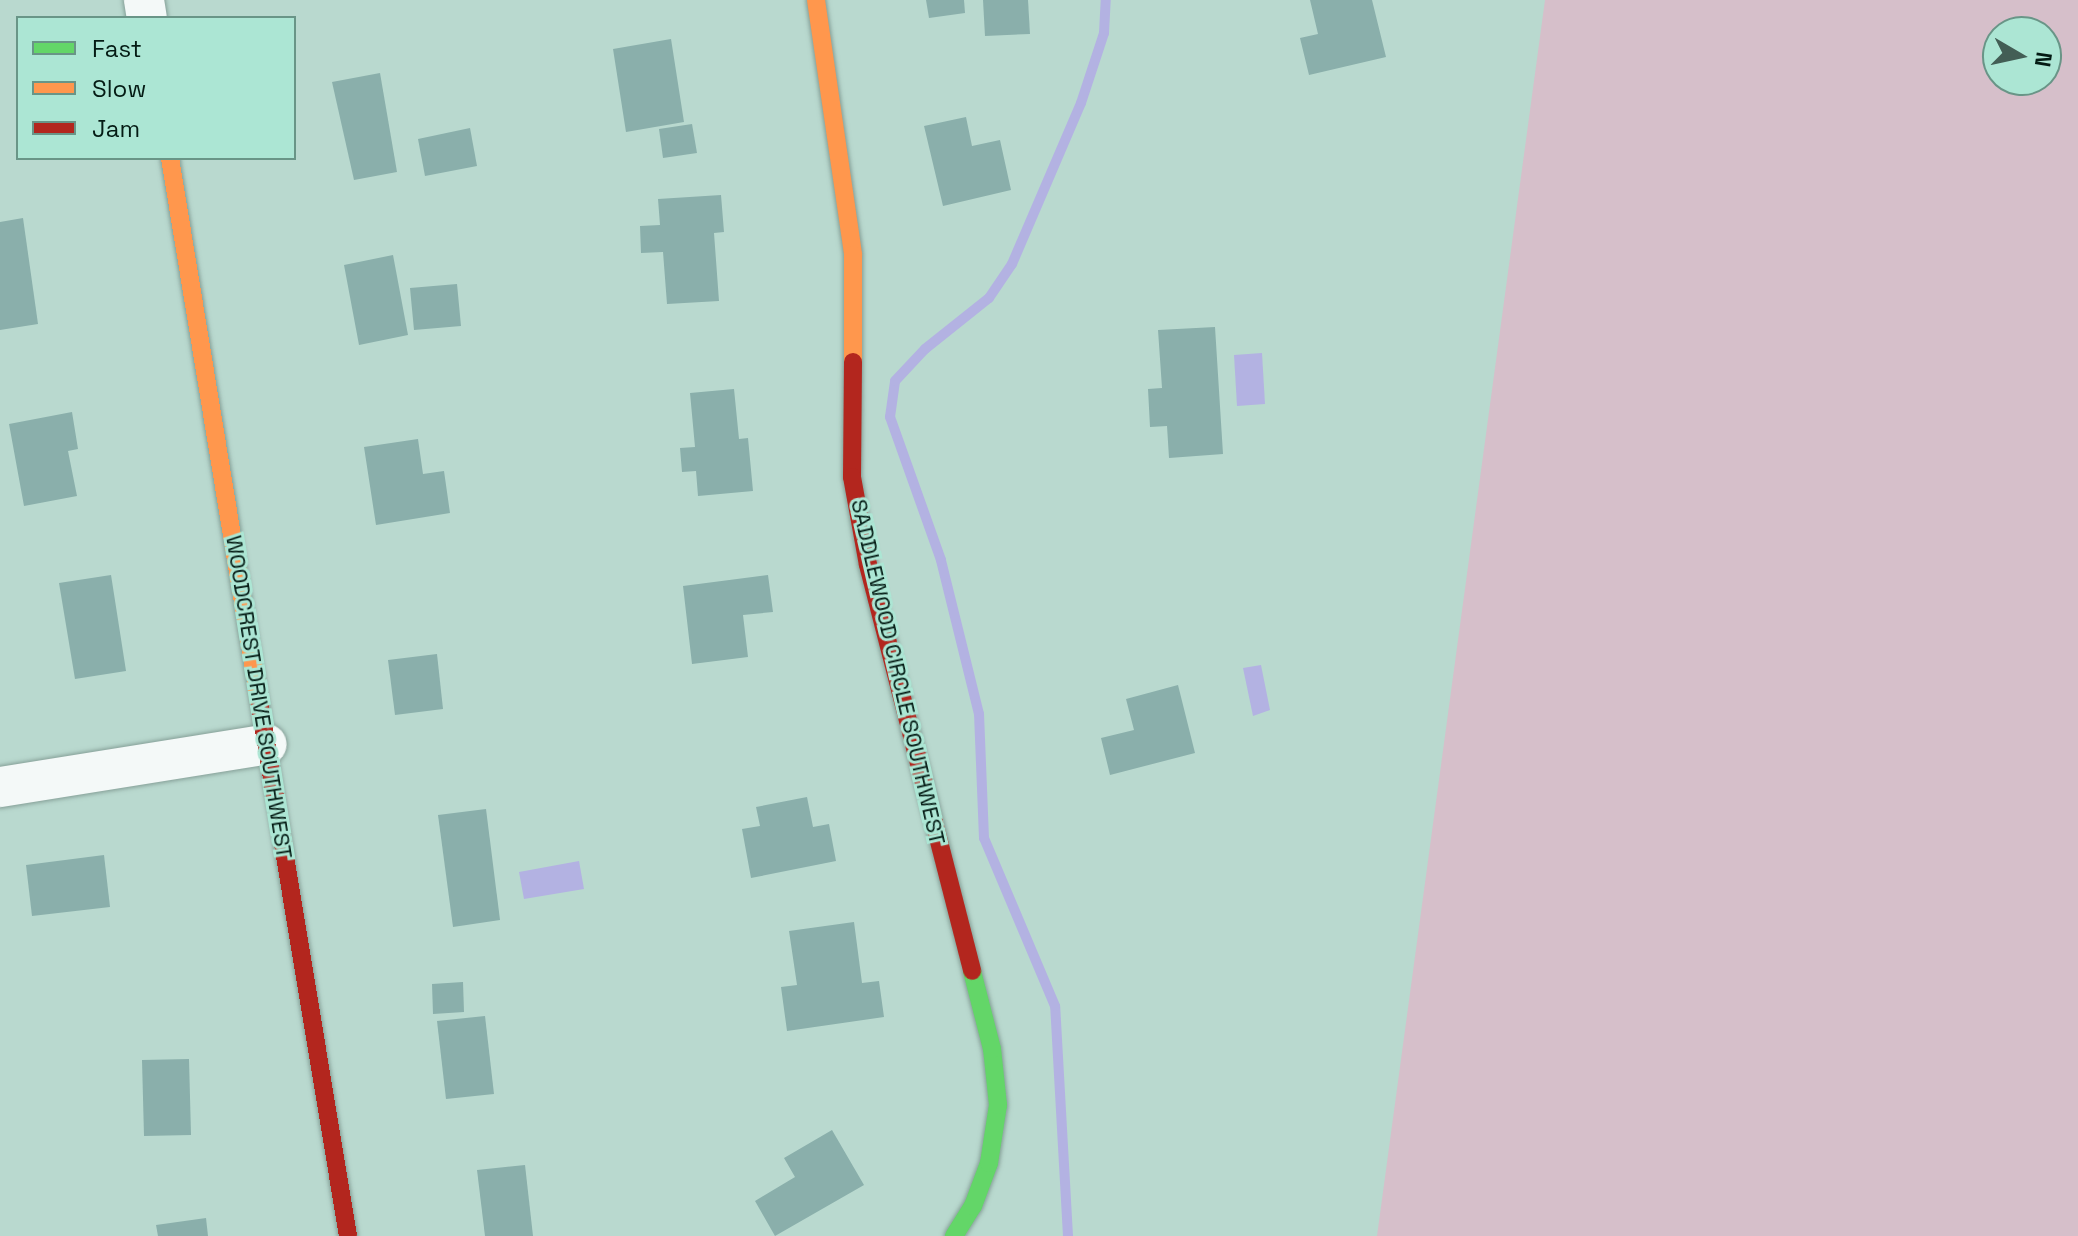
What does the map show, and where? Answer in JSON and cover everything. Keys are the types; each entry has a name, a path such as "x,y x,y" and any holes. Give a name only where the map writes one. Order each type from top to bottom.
{"street":[{"name":"SADDLEWOOD CIRCLE SOUTHWEST","path":"816,0 853,255 852,477 868,565 992,1049 998,1105 989,1163 973,1206 954,1236"},
{"name":"WOODCREST DRIVE SOUTHWEST","path":"170,160 348,1236"},
{"path":"0,787 267,744"}],"shaded area":[{"path":"1545,0 2078,0 2078,1236 1377,1236"}],"water":[{"path":"1262,353 1265,404 1237,406 1234,355"},
{"path":"1261,665 1270,710 1253,716 1243,668"},
{"path":"579,861 584,889 524,899 519,872"}],"building":[{"path":"926,0 964,0 965,13 929,18"},
{"path":"983,0 1028,0 1030,34 985,36"},
{"path":"1310,0 1372,0 1386,57 1309,75 1300,38 1318,34"},
{"path":"671,39 684,122 626,132 613,49"},
{"path":"380,73 397,172 354,180 332,82"},
{"path":"966,117 972,146 1000,140 1011,190 943,206 924,126"},
{"path":"692,124 697,153 663,158 659,129"},
{"path":"470,128 477,166 425,176 418,139"},
{"path":"721,195 724,232 714,233 719,301 667,304 663,252 641,253 640,226 660,225 658,199"},
{"path":"23,218 38,324 0,330 0,222"},
{"path":"393,255 408,335 359,345 344,265"},
{"path":"457,284 461,326 414,330 410,288"},
{"path":"1215,327 1223,454 1169,458 1167,426 1150,427 1148,389 1162,388 1158,330"},
{"path":"734,389 739,439 748,438 753,491 698,496 696,471 682,472 680,448 695,447 690,393"},
{"path":"72,412 78,449 68,451 77,496 24,506 9,424"},
{"path":"418,439 423,474 444,471 450,513 376,525 364,447"},
{"path":"111,575 126,671 75,679 59,583"},
{"path":"768,575 773,612 743,615 748,657 692,664 683,586"},
{"path":"437,654 443,709 395,715 388,660"},
{"path":"1178,685 1195,753 1110,775 1101,738 1134,730 1126,699"},
{"path":"807,797 813,827 829,824 836,861 751,878 742,829 760,826 756,807"},
{"path":"486,809 500,920 453,927 438,815"},
{"path":"104,855 110,907 32,916 26,865"},
{"path":"854,922 862,983 879,981 884,1017 787,1031 781,987 797,985 789,931"},
{"path":"463,982 464,1012 433,1014 432,984"},
{"path":"485,1016 494,1094 446,1099 437,1021"},
{"path":"189,1059 191,1135 144,1136 142,1060"},
{"path":"832,1130 864,1185 775,1236 755,1201 795,1177 784,1158"},
{"path":"525,1165 533,1236 485,1236 477,1170"},
{"path":"206,1218 208,1236 158,1236 156,1225"}],"waterway":[{"path":"1068,1236 1055,1006 984,838 979,714 941,560 890,417 895,381 925,349 989,298 1012,264 1081,103 1104,33 1106,0"}],"traffic: fast":[{"path":"954,1236 973,1206 989,1163 998,1105 992,1049 972,971"}],"traffic: slow":[{"path":"816,0 853,255 853,362"},
{"path":"170,160 260,706"}],"traffic: jam":[{"path":"853,362 852,477 868,565 972,971"},
{"path":"260,706 348,1236"}]}
